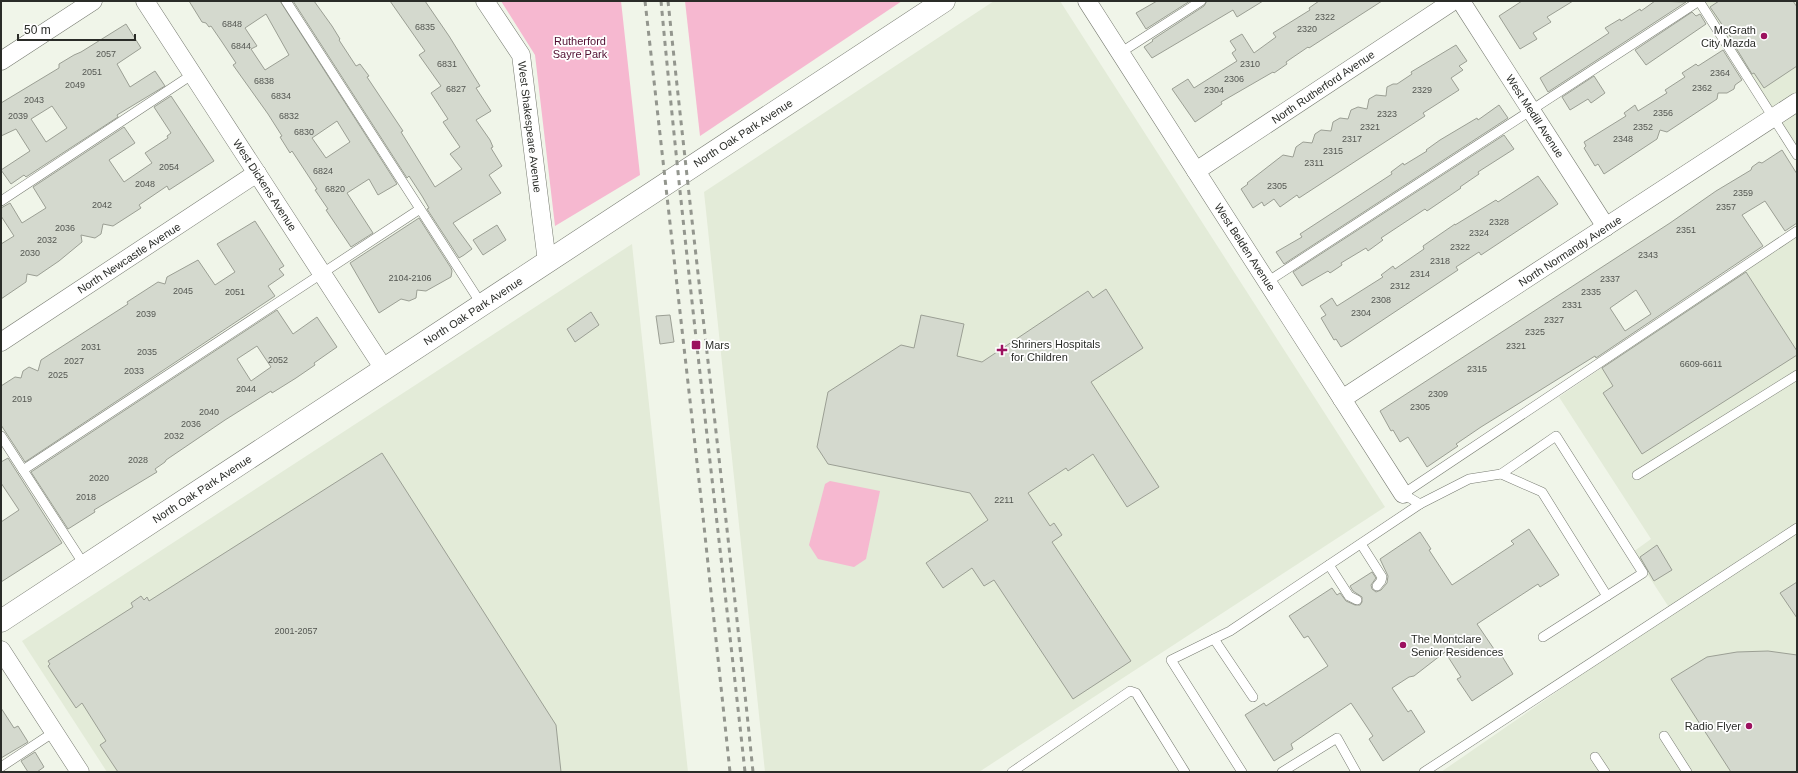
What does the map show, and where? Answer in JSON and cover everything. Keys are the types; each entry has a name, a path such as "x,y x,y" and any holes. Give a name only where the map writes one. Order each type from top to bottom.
{"street":[{"path":"1,61 93,1"},
{"name":"West Dickens Avenue","path":"146,1 384,369"},
{"name":"West Shakespeare Avenue","path":"486,1 521,56 547,262"},
{"name":"North Oak Park Avenue","path":"1,621 944,1"},
{"name":"West Belden Avenue","path":"1087,1 1403,494"},
{"name":"West Medill Avenue","path":"1458,3 1532,110 1606,226"},
{"name":"North Rutherford Avenue","path":"1196,171 1458,3"},
{"name":"North Normandy Avenue","path":"1342,399 1797,102"},
{"name":"North Newcastle Avenue","path":"1,342 257,173"},
{"path":"1,650 80,772"}],"lane":[{"path":"286,1 482,305"},
{"path":"1120,54 1201,1"},
{"path":"1267,282 1699,1 1797,155"},
{"path":"1,201 193,74"},
{"path":"23,470 420,210"},
{"path":"1420,504 1403,494 1797,231"},
{"path":"1637,475 1797,375"},
{"path":"1,436 85,566"},
{"path":"1242,772 1171,660 1230,631 1420,504 1468,479 1501,474 1556,436 1643,573 1543,636"},
{"path":"1501,474 1542,492 1607,596"},
{"path":"1424,772 1797,528"},
{"path":"1361,544 1382,577 1377,586"},
{"path":"1329,565 1349,596 1357,600"},
{"path":"1214,639 1253,697"},
{"path":"1012,772 1130,691 1136,693 1186,772"},
{"path":"1,767 54,732"},
{"path":"1664,736 1687,772"},
{"path":"1282,772 1336,738 1356,772"},
{"path":"1595,757 1605,772"}],"shaded area":[{"name":"Shriners Hospitals for Children","path":"994,1 1060,1 1385,507 979,772 765,772 704,192"},
{"name":"McGrath City Mazda","path":"1696,1 1797,1 1797,159"},
{"path":"1797,235 1797,772 1441,772 1672,612 1633,552 1651,539 1559,397"},
{"path":"632,244 688,772 107,772 22,641"}],"green space":[{"name":"Rutherford Sayre Park","path":"501,1 621,1 640,175 555,226 535,55"},
{"path":"685,1 902,1 700,136"},
{"path":"830,481 880,491 866,559 854,567 818,559 809,545 825,484"}],"building":[{"path":"189,1 280,1 397,184 378,195 369,179 347,193 373,233 351,247 326,210 328,209 315,190 317,189 292,151 290,153 280,137 282,136 268,114 233,65 236,63 211,26 209,27 206,23 202,22","holes":["266,14 289,55 265,70 251,49 257,46 245,28","337,121 350,142 326,158 312,138"]},
{"path":"293,1 314,1 332,26 340,39 339,40 356,66 360,64 369,76 367,77 403,131 401,132 435,187 462,169 450,154 460,147 443,122 448,119 431,93 441,86 419,55 425,51 390,1 425,1 449,36 480,86 476,88 491,111 476,120 490,140 493,147 491,148 502,166 489,175 501,193 453,223 472,249 464,255 459,258 427,209 429,208 422,196 409,176 407,178"},
{"path":"1157,1 1190,1 1146,29 1136,13"},
{"path":"1207,1 1263,1 1237,17 1233,10 1152,58 1144,47 1153,41 1152,40 1204,6"},
{"path":"1319,1 1382,1 1309,48 1308,47 1286,62 1287,64 1274,73 1273,72 1221,102 1222,104 1195,122 1172,89 1188,79 1194,88 1237,61 1232,53 1236,50 1230,41 1242,34 1254,53 1276,37 1273,33 1310,10 1309,8"},
{"path":"1522,1 1573,1 1547,17 1551,22 1533,33 1537,39 1520,49 1499,16"},
{"path":"1655,1 1686,2 1548,92 1540,78 1609,33 1605,28 1620,19 1621,21 1640,9 1641,11"},
{"name":"McGrath City Mazda","path":"1719,1 1793,1 1797,7 1797,66 1764,88 1754,73 1752,74 1733,43 1734,42 1710,7"},
{"path":"1692,12 1696,16 1700,14 1706,24 1646,65 1635,50"},
{"path":"126,24 141,48 117,64 130,87 155,71 165,86 117,115 118,117 26,177 24,175 11,184 1,170 30,151 16,129 1,136 1,103 59,68 59,64","holes":["52,106 67,128 46,142 31,119"]},
{"path":"1456,45 1467,61 1459,66 1463,70 1451,78 1459,90 1423,113 1425,116 1299,198 1297,195 1280,207 1274,199 1264,206 1262,202 1253,208 1241,189 1248,184 1247,183 1283,155 1293,157 1296,147 1303,142 1312,143 1315,134 1321,130 1331,131 1333,122 1340,118 1348,119 1351,110 1358,107 1367,109 1369,99 1376,95 1386,96 1387,87 1397,84 1412,74 1411,72"},
{"path":"1723,50 1742,80 1735,85 1734,89 1727,93 1718,93 1717,99 1667,132 1660,130 1657,139 1604,174 1598,164 1595,166 1584,148 1586,146 1584,142 1626,116 1624,113 1635,105 1638,111 1667,93 1665,90 1685,77 1682,73 1696,64 1698,66"},
{"path":"1594,76 1605,93 1591,103 1588,99 1570,110 1562,97"},
{"path":"171,96 214,161 169,190 167,186 139,205 141,208 113,226 103,224 101,234 95,238 81,235 82,242 59,261 37,276 27,274 26,282 1,299 1,244 14,236 1,216 1,208 10,203 22,223 46,208 33,187 124,127 135,143 109,160 124,182 152,163 145,153 168,138 167,136 171,133 154,107"},
{"path":"1499,105 1508,118 1284,264 1276,252 1302,237 1300,234 1392,174 1391,172 1403,163 1404,165 1427,151 1426,150 1440,140 1477,118 1478,120"},
{"path":"1504,135 1514,149 1478,172 1479,174 1460,187 1461,188 1427,211 1425,209 1381,238 1383,240 1368,251 1366,248 1341,263 1342,265 1330,273 1328,271 1302,286 1293,272"},
{"path":"1782,150 1797,174 1797,223 1785,231 1765,201 1742,215 1763,246 1596,358 1595,356 1481,427 1456,444 1458,446 1427,467 1408,437 1400,442 1393,430 1391,431 1380,411 1670,223 1716,191 1751,170 1752,167 1759,162 1762,163","holes":["1636,290 1651,314 1625,331 1610,308"]},
{"path":"1538,176 1558,204 1481,255 1479,252 1456,267 1458,270 1348,343 1341,347 1336,339 1334,340 1321,318 1326,315 1320,306 1332,298 1337,306 1383,277 1381,275 1393,266 1395,269 1424,249 1423,246 1455,224 1496,200 1498,202"},
{"path":"419,218 451,268 451,277 426,291 417,290 416,298 409,301 401,299 379,313 350,263"},
{"path":"255,221 284,266 279,269 284,275 268,286 275,296 25,462 1,425 1,386 15,377 21,378 23,371 29,367 38,371 41,360 128,304 127,302 158,282 165,284 167,277 198,260 215,285 235,272 217,244"},
{"path":"497,225 506,240 483,255 473,240"},
{"path":"1746,272 1797,351 1797,355 1642,454 1603,393 1613,386 1602,368"},
{"path":"1106,289 1143,348 1091,382 1159,487 1127,507 1093,454 1068,471 1066,468 1028,493 1050,526 1054,523 1062,535 1052,542 1131,661 1073,699 994,580 984,586 972,568 943,588 926,563 988,520 970,493 828,464 817,447 828,392 901,345 914,348 921,315 964,324 957,356 982,362 1088,291 1093,298"},
{"path":"277,310 293,334 317,317 337,347 296,378 272,393 271,391 225,420 166,460 155,469 157,472 94,510 95,512 68,529 31,472","holes":["257,346 271,367 251,381 237,359"]},
{"path":"591,312 599,325 575,342 567,329"},
{"path":"670,315 674,342 660,344 656,316"},
{"path":"382,453 556,725 561,772 118,772 100,745 106,741 82,703 76,708 48,666 50,664 48,661 133,607 131,603 141,596 144,600 147,597 149,601"},
{"path":"8,458 62,543 1,582 1,522 19,510 1,483 1,462"},
{"name":"The Montclare Senior Residences","path":"1529,529 1559,575 1540,587 1538,584 1477,624 1498,655 1500,653 1513,674 1472,701 1457,679 1461,677 1445,652 1414,676 1409,677 1392,688 1408,712 1411,710 1425,732 1383,761 1369,739 1373,736 1351,703 1291,744 1293,749 1274,761 1245,715 1264,703 1266,706 1328,666 1308,636 1304,638 1289,616 1332,588 1337,595 1340,593 1346,601 1355,605 1360,605 1362,602 1362,597 1353,591 1350,586 1372,572 1376,578 1371,585 1372,589 1376,592 1381,590 1387,583 1388,576 1380,559 1420,532 1431,549 1429,550 1452,585 1514,544 1511,541"},
{"path":"1657,545 1672,570 1654,581 1640,557"},
{"path":"1797,582 1797,618 1780,593"},
{"name":"Radio Flyer","path":"1768,651 1797,655 1797,772 1731,772 1671,679 1707,657 1737,652"},
{"path":"1,708 14,728 18,726 28,742 1,758"},
{"path":"35,752 44,767 37,772 28,772 21,761"}],"railway":[{"path":"645,1 702,507 730,772"},
{"path":"661,1 691,290 745,772"},
{"path":"668,1 733,579 753,772"}],"place":[{"name":"McGrath City Mazda","path":"1764,36"},
{"name":"Mars","path":"696,345"},
{"name":"Shriners Hospitals for Children","path":"1002,350"},
{"name":"The Montclare Senior Residences","path":"1403,645"},
{"name":"Radio Flyer","path":"1749,726"}]}
